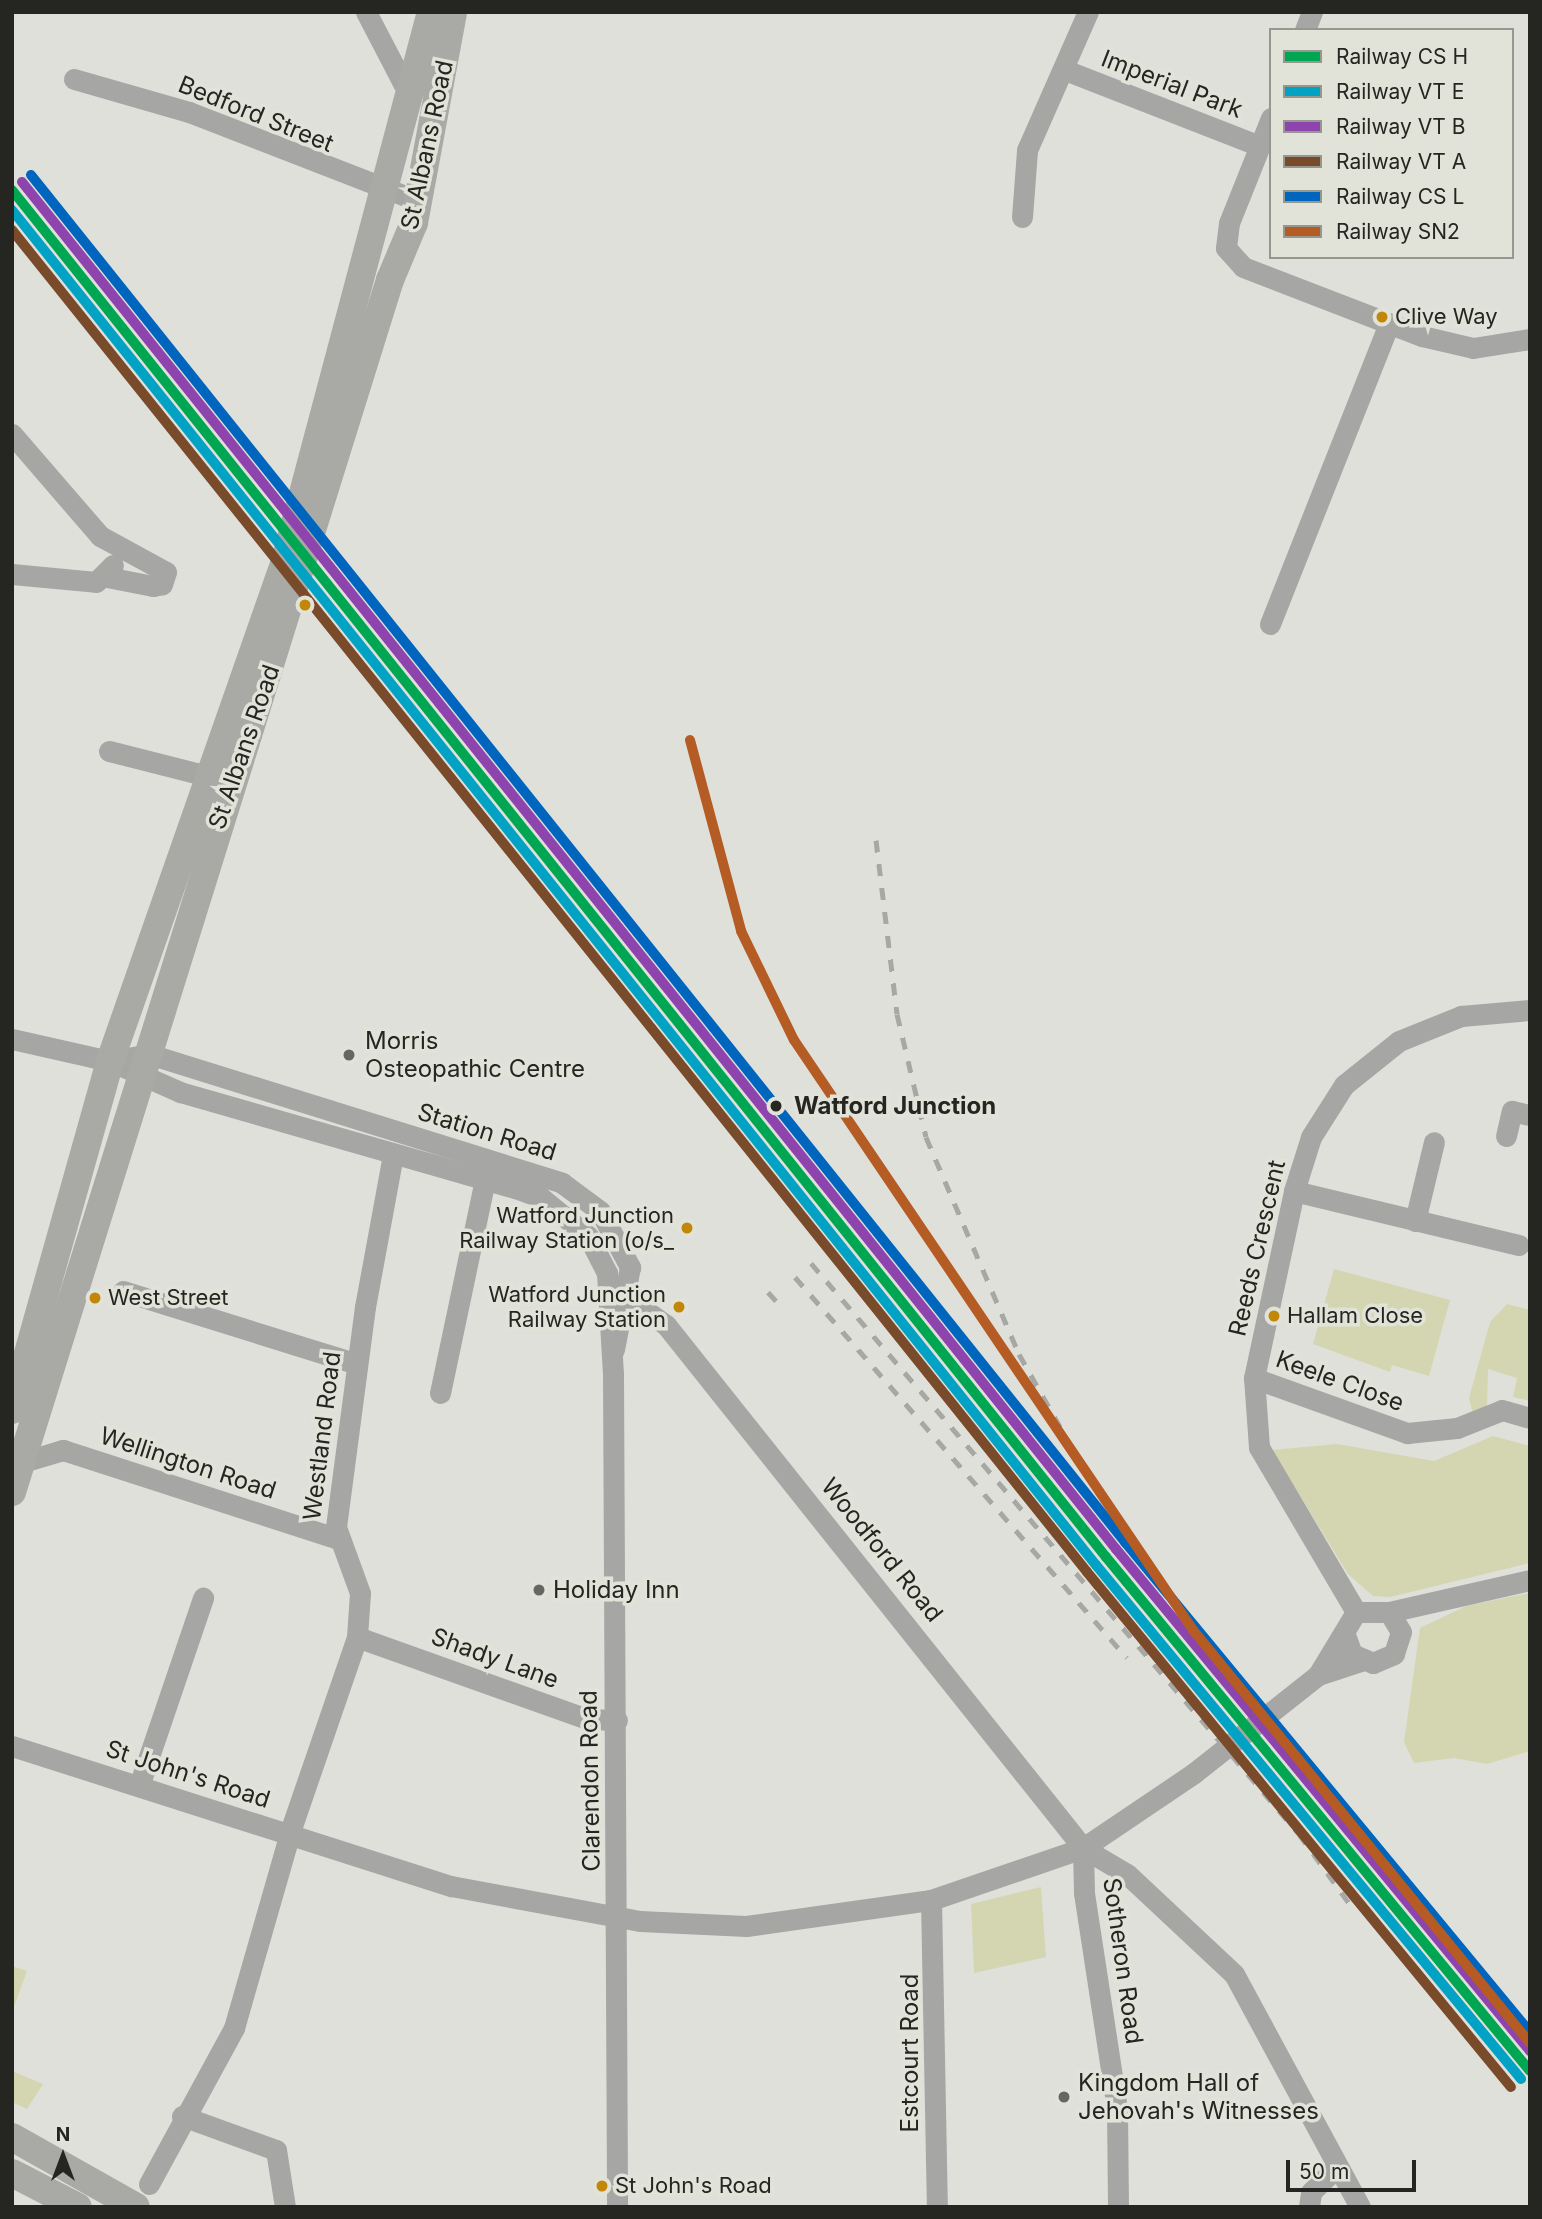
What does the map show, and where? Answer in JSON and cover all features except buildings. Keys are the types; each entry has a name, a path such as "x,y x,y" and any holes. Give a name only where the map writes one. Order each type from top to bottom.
{"main road":[{"name":"St Albans Road","path":"131,1064 182,943 293,570 431,12"},
{"name":"St Albans Road","path":"309,513 418,201 444,77 453,12"},
{"path":"414,89 444,77"},
{"name":"St Albans Road","path":"16,1478 39,1419 131,1064 212,777 293,570"},
{"path":"12,1410 86,1154 103,1139 131,1064"},
{"path":"12,2137 142,2196"},
{"path":"12,2173 78,2207"}],"street":[{"path":"366,12 403,83 414,89"},
{"name":"Imperial Park","path":"1021,217 1027,150 1065,70 1088,12"},
{"name":"Imperial Park","path":"1065,70 1260,146"},
{"name":"Bedford Street","path":"74,79 189,112 388,192 418,201"},
{"path":"1269,123 1229,223 1226,248 1243,267 1387,327 1473,348 1530,339"},
{"path":"1270,624 1387,327"},
{"path":"12,434 116,550 146,559 166,579 153,586 107,577 96,582 12,574"},
{"path":"107,577 116,550"},
{"path":"109,751 212,777"},
{"name":"Reeds Crescent","path":"1356,1612 1259,1447 1254,1378 1294,1191 1311,1137 1335,1079 1399,1041 1429,1027 1461,1016 1530,1010"},
{"path":"12,1039 131,1064"},
{"name":"Station Road","path":"131,1064 393,1155 540,1197 588,1236 607,1273 612,1355"},
{"name":"Station Road","path":"131,1064 562,1183 600,1211 620,1240 630,1267 623,1325 612,1355"},
{"path":"1506,1136 1511,1111 1530,1115"},
{"path":"1415,1221 1434,1142"},
{"name":"Westland Road","path":"142,2196 182,2116 234,2028 289,1836 357,1637 358,1583 336,1538 357,1364 393,1155"},
{"path":"440,1393 485,1180"},
{"path":"1294,1191 1519,1245"},
{"name":"Woodford Road","path":"607,1273 628,1298 666,1325 1083,1847 1127,1874 1234,1974 1336,2168 1360,2207"},
{"path":"123,1291 357,1364"},
{"path":"623,1325 666,1325"},
{"name":"Clarendon Road","path":"612,1355 617,1720 617,2207"},
{"name":"Keele Close","path":"1254,1378 1407,1433 1457,1428 1502,1410 1530,1418"},
{"name":"Wellington Road","path":"39,1419 63,1450 336,1538"},
{"name":"Wellington Road","path":"16,1478 63,1450"},
{"path":"1318,1675 1345,1635 1356,1612 1389,1612 1438,1603 1530,1580"},
{"path":"139,1786 203,1598"},
{"path":"1401,1632 1438,1603"},
{"path":"1318,1675 1361,1661 1384,1661 1400,1644 1401,1632 1389,1612"},
{"path":"1345,1635 1361,1661"},
{"name":"Shady Lane","path":"357,1637 587,1718 617,1720"},
{"name":"St John's Road","path":"12,1746 451,1886 618,1915 746,1926 932,1900 1083,1847 1194,1773 1318,1675"},
{"name":"Sotheron Road","path":"1083,1847 1084,1893 1117,2109 1118,2207"},
{"name":"Estcourt Road","path":"932,1900 937,2207"},
{"path":"182,2116 262,2140 276,2150 285,2207"},
{"path":"1310,2207 1311,2192 1336,2168"}],"green space":[{"path":"1334,1269 1450,1300 1429,1376 1392,1365 1390,1372 1313,1344"},
{"path":"1507,1304 1530,1310 1530,1401 1513,1397 1517,1378 1488,1369 1487,1408 1473,1414 1469,1398 1490,1322"},
{"path":"1493,1436 1530,1446 1530,1563 1390,1597 1373,1596 1348,1574 1272,1450 1337,1444 1434,1461"},
{"path":"1530,1593 1530,1751 1487,1764 1454,1758 1414,1763 1404,1742 1420,1628 1466,1606"},
{"path":"1041,1887 1046,1957 974,1973 971,1904"},
{"path":"12,1966 27,1971 12,2012"},
{"path":"12,2071 43,2084 27,2109 12,2102"}],"railway":[{"path":"876,840 897,1014 926,1137 1019,1354 1076,1455"},
{"path":"811,1263 1299,1834 1349,1903"},
{"path":"795,1277 1127,1658"},
{"path":"768,1292 776,1301"}],"transit line":[{"path":"31,175 1125,1542 1530,2032"},
{"path":"22,182 1116,1549 1530,2051"},
{"path":"12,190 1106,1557 1530,2071"},
{"path":"12,210 1096,1565 1521,2079"},
{"path":"12,230 1087,1572 1511,2087"}],"rail line":[{"name":"SN2","path":"690,740 741,931 794,1040 1193,1630 1530,2043"}],"place":[{"name":"Clive Way","path":"1382,317"},
{"name":"Morris Osteopathic Centre","path":"349,1055"},
{"name":"Watford Junction","path":"776,1106"},
{"name":"Watford Junction Railway Station (o/s_","path":"687,1228"},
{"name":"West Street","path":"95,1298"},
{"name":"Watford Junction Railway Station","path":"679,1307"},
{"name":"Hallam Close","path":"1274,1316"},
{"name":"Holiday Inn","path":"539,1590"},
{"name":"Kingdom Hall of Jehovah's Witnesses","path":"1064,2097"},
{"name":"St John's Road","path":"602,2186"}]}
